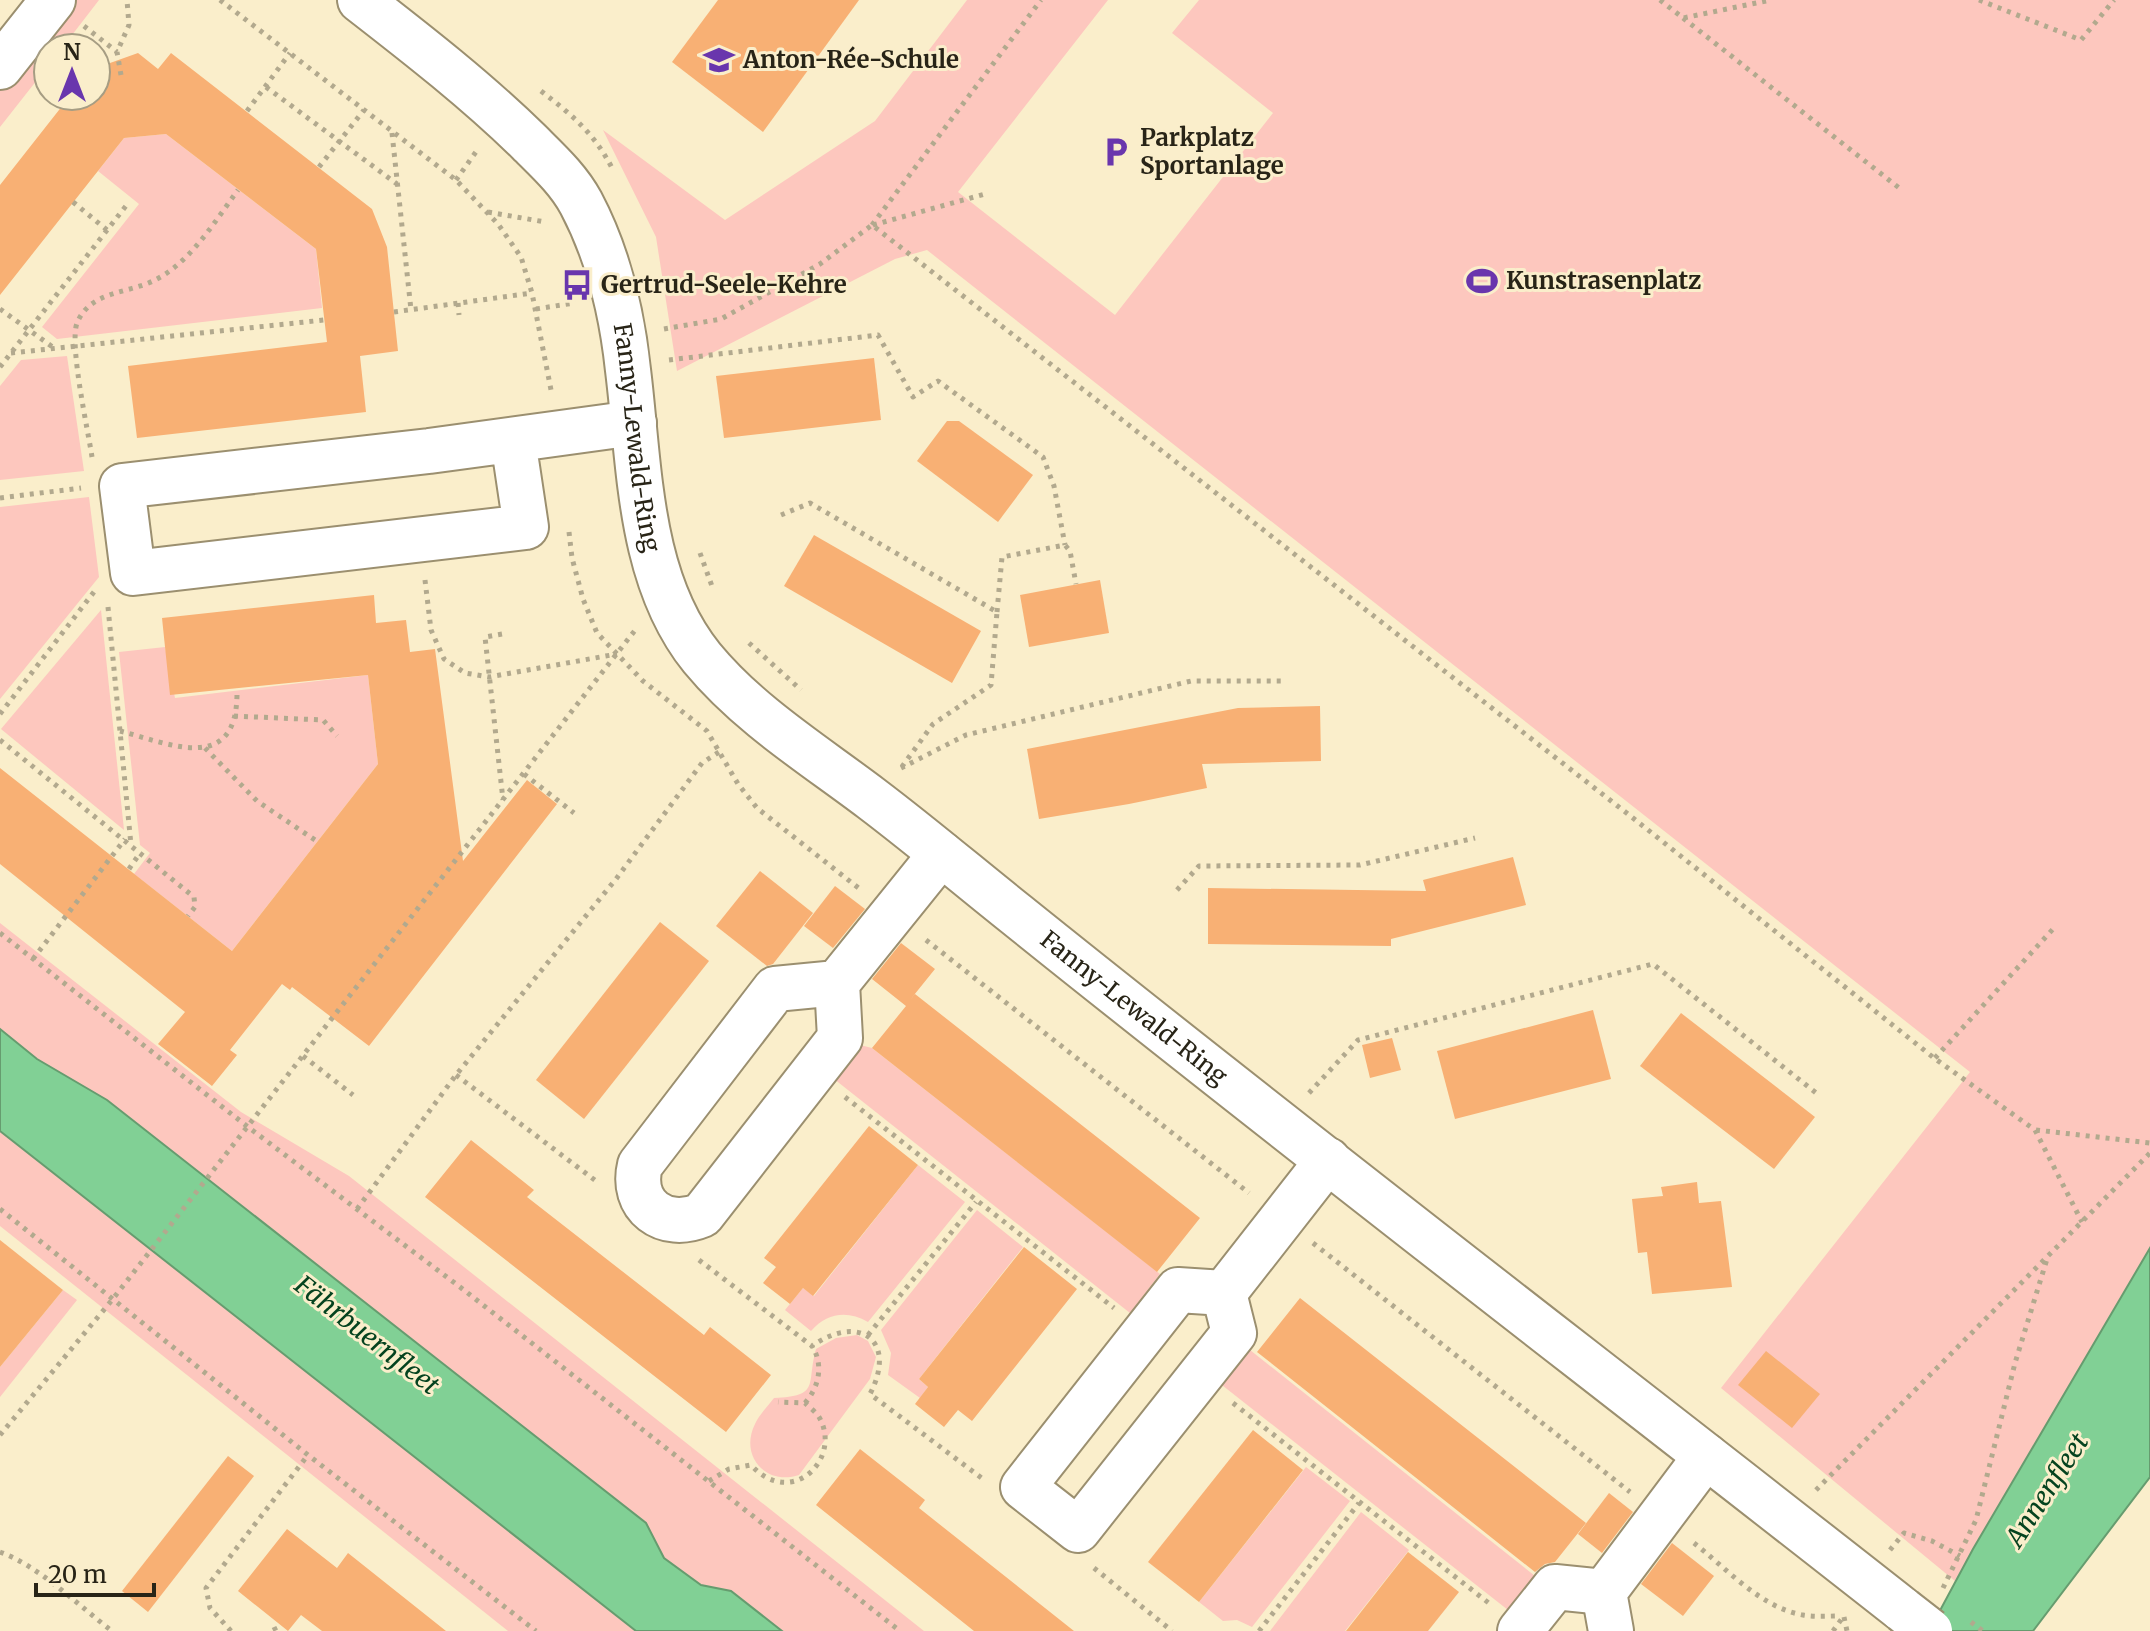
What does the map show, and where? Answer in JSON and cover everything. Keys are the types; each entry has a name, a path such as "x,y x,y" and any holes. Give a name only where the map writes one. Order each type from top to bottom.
{"street":[{"path":"0,67 53,0"},
{"name":"Fanny-Lewald-Ring","path":"360,0 502,115 565,177 582,205 606,262 628,362 650,540 665,593 699,654 735,694 1789,1520 1925,1611"},
{"path":"513,440 526,527 119,575 122,486 634,423"},
{"path":"837,983 775,989 640,1165 636,1182 641,1198 661,1216 671,1220 690,1220 702,1215 814,1072 840,1038 837,983 941,854"},
{"path":"1224,1293 1328,1160"},
{"path":"1178,1290 1224,1293 1234,1333 1078,1530 1023,1487 1178,1290"},
{"path":"1521,1630 1555,1587 1607,1612 1706,1456"}],"path":[{"path":"121,75 117,52 129,25 127,0"},
{"path":"667,344 664,329 721,319 820,264 872,225 1041,0"},
{"path":"1660,0 1903,191"},
{"path":"1683,18 1771,0"},
{"path":"1979,0 2081,40 2114,0"},
{"path":"247,111 290,53"},
{"path":"266,87 398,185"},
{"path":"319,167 364,110"},
{"path":"392,133 411,310"},
{"path":"76,348 77,324 90,306 107,294 155,280 172,267 194,248 238,190"},
{"path":"872,225 985,194"},
{"path":"73,202 107,230"},
{"path":"0,367 129,202"},
{"path":"872,225 1633,818 1934,1058 2035,1130 2082,1222"},
{"path":"394,312 532,293"},
{"path":"458,303 459,315"},
{"path":"0,309 55,349"},
{"path":"11,353 324,320"},
{"path":"670,373 669,360 878,335 913,397 938,381 1043,457 1054,486 1076,584"},
{"path":"0,498 97,486 122,486"},
{"path":"781,515 810,503 997,612"},
{"path":"420,539 431,630 444,659 465,673 489,677 617,654"},
{"path":"901,768 933,724 991,685 1002,557 1065,545"},
{"path":"699,550 717,598"},
{"path":"0,714 119,575"},
{"path":"33,959 127,838 120,731 119,575"},
{"path":"0,1435 112,1300 665,593"},
{"path":"739,633 810,697"},
{"path":"502,634 485,637 503,800"},
{"path":"901,768 966,735 1191,681 1286,681"},
{"path":"120,731 183,747 205,748 217,744 229,729 237,693"},
{"path":"234,716 323,720 337,736"},
{"path":"0,740 127,838 140,853 194,897 195,907 188,916"},
{"path":"205,748 257,801 315,840"},
{"path":"357,1209 456,1075 616,879 702,763 719,752"},
{"path":"889,759 901,768"},
{"path":"524,774 574,813"},
{"path":"1177,890 1199,866 1360,865 1475,838"},
{"path":"129,869 140,853"},
{"path":"1934,1058 2053,929"},
{"path":"0,933 900,1631"},
{"path":"1309,1093 1358,1040 1653,964 1820,1096"},
{"path":"303,1056 353,1095"},
{"path":"814,1072 1144,1331"},
{"path":"456,1075 598,1183"},
{"path":"2035,1130 2150,1143"},
{"path":"1789,1520 1831,1473 2150,1153"},
{"path":"868,1335 977,1202"},
{"path":"0,1209 308,1455 536,1631"},
{"path":"1925,1611 1960,1556 1976,1520 2015,1363 2048,1256"},
{"path":"695,1257 812,1346 819,1357 816,1390 805,1403"},
{"path":"812,1346 836,1333 858,1331 868,1335 879,1348 881,1361 879,1377 870,1394 985,1481"},
{"path":"1199,1377 1521,1630"},
{"path":"709,1481 729,1469 751,1465 762,1477 778,1483 796,1482 810,1472 823,1451 824,1434 819,1417 805,1403 778,1402"},
{"path":"231,1631 210,1608 206,1588 308,1455"},
{"path":"1259,1631 1359,1503"},
{"path":"1886,1554 1904,1533 1932,1541 1960,1556"},
{"path":"0,1552 36,1573 112,1631"},
{"path":"1090,1565 1172,1631"},
{"path":"1844,1616 1847,1631"}],"shaded area":[{"path":"69,0 99,0 74,32 44,32"},
{"path":"967,0 1108,0 958,192 1115,315 1273,113 1172,33 1199,0 2150,0 2150,1248 1955,1581 1721,1388 1970,1072 927,250 895,259 677,371 656,237 603,130 725,220 875,121"},
{"path":"32,47 32,86 0,127 0,87"},
{"path":"166,134 316,249 322,308 57,339 42,327 139,204 98,171 124,138"},
{"path":"67,356 84,471 0,480 0,386 21,360"},
{"path":"89,497 99,577 0,699 0,507"},
{"path":"101,610 124,830 1,729"},
{"path":"165,647 175,698 368,675 378,764 232,951 134,874 150,853 140,845 119,652"},
{"path":"0,923 241,1112 349,1176 924,1631 782,1631 731,1591 701,1585 664,1558 646,1523 107,1100 37,1059 0,1029"},
{"path":"852,1043 872,1048 1160,1274 1130,1313 829,1075"},
{"path":"0,1131 636,1631 508,1631 0,1226"},
{"path":"918,1165 965,1202 868,1322 838,1315 824,1320 811,1331 785,1310 803,1288 814,1296"},
{"path":"977,1210 1023,1247 919,1379 928,1387 920,1398 888,1375 891,1353 881,1330"},
{"path":"63,1290 77,1300 0,1397 0,1367"},
{"path":"857,1335 868,1341 876,1357 870,1379 799,1475 776,1476 766,1472 753,1457 750,1447 759,1417 774,1398 799,1395 805,1391 811,1380 816,1349 836,1338"},
{"path":"1240,1342 1535,1576 1508,1610 1213,1378"},
{"path":"1306,1467 1350,1501 1252,1627 1237,1620 1223,1621 1199,1602"},
{"path":"1361,1512 1409,1550 1345,1631 1270,1631"}],"water":[{"name":"Fährbuernfleet","path":"0,1029 37,1059 107,1100 646,1523 664,1558 701,1585 731,1591 782,1631 636,1631 0,1131"},
{"name":"Annenfleet","path":"2150,1248 2150,1477 2033,1631 1929,1631 1973,1549"}],"building":[{"path":"718,0 859,0 763,132 672,62"},
{"path":"138,53 158,69 171,53 372,209 387,247 398,351 360,356 366,412 137,438 128,366 327,342 316,249 166,134 124,138 0,295 0,185 57,112 112,112 112,62"},
{"path":"874,358 881,420 724,438 716,376"},
{"path":"947,421 959,421 1033,475 998,522 917,461"},
{"path":"814,535 981,631 952,683 784,586"},
{"path":"1100,580 1109,633 1029,647 1020,595"},
{"path":"374,595 376,623 406,620 410,652 435,649 463,861 527,780 557,804 369,1046 292,987 290,990 282,984 230,1050 237,1055 212,1086 158,1044 185,1012 0,864 0,768 232,951 378,764 368,675 170,695 162,618"},
{"path":"1320,706 1321,761 1202,764 1207,788 1039,819 1027,749 1238,708"},
{"path":"1513,857 1526,905 1391,939 1391,946 1208,944 1208,888 1426,891 1423,880"},
{"path":"760,871 813,913 773,964 767,966 716,926"},
{"path":"835,886 865,909 833,948 804,926"},
{"path":"660,922 709,961 584,1119 536,1080"},
{"path":"901,943 935,969 910,1000 915,994 1200,1218 1157,1272 872,1048 906,1006 872,979"},
{"path":"1593,1010 1611,1079 1455,1119 1437,1051"},
{"path":"1681,1013 1815,1117 1774,1169 1640,1066"},
{"path":"1392,1038 1401,1070 1370,1078 1362,1045"},
{"path":"869,1126 918,1165 813,1296 803,1288 790,1304 763,1283 776,1267 764,1258"},
{"path":"471,1140 534,1190 527,1197 704,1335 710,1327 771,1375 726,1432 425,1197"},
{"path":"1697,1182 1699,1203 1721,1201 1732,1287 1652,1294 1647,1252 1638,1253 1632,1199 1663,1196 1661,1187"},
{"path":"0,1240 63,1290 0,1367"},
{"path":"1024,1247 1077,1289 972,1421 958,1410 944,1427 915,1404 928,1387 919,1379"},
{"path":"1300,1298 1586,1523 1555,1562 1545,1564 1535,1572 1257,1352"},
{"path":"1766,1351 1820,1394 1792,1428 1738,1385"},
{"path":"1253,1430 1303,1470 1199,1602 1148,1562"},
{"path":"860,1449 925,1500 919,1508 1074,1631 974,1631 816,1505"},
{"path":"228,1456 254,1476 148,1612 122,1591"},
{"path":"1609,1493 1633,1512 1602,1553 1578,1534"},
{"path":"287,1529 337,1568 348,1553 446,1631 322,1631 301,1615 288,1631 238,1591"},
{"path":"1672,1543 1714,1576 1683,1616 1641,1584"},
{"path":"1408,1552 1459,1592 1428,1631 1346,1631"}],"place":[{"name":"Anton-Rée-Schule","path":"719,60"},
{"name":"Parkplatz Sportanlage","path":"1116,152"},
{"name":"Kunstrasenplatz","path":"1482,281"},
{"name":"Gertrud-Seele-Kehre","path":"577,285"}]}
